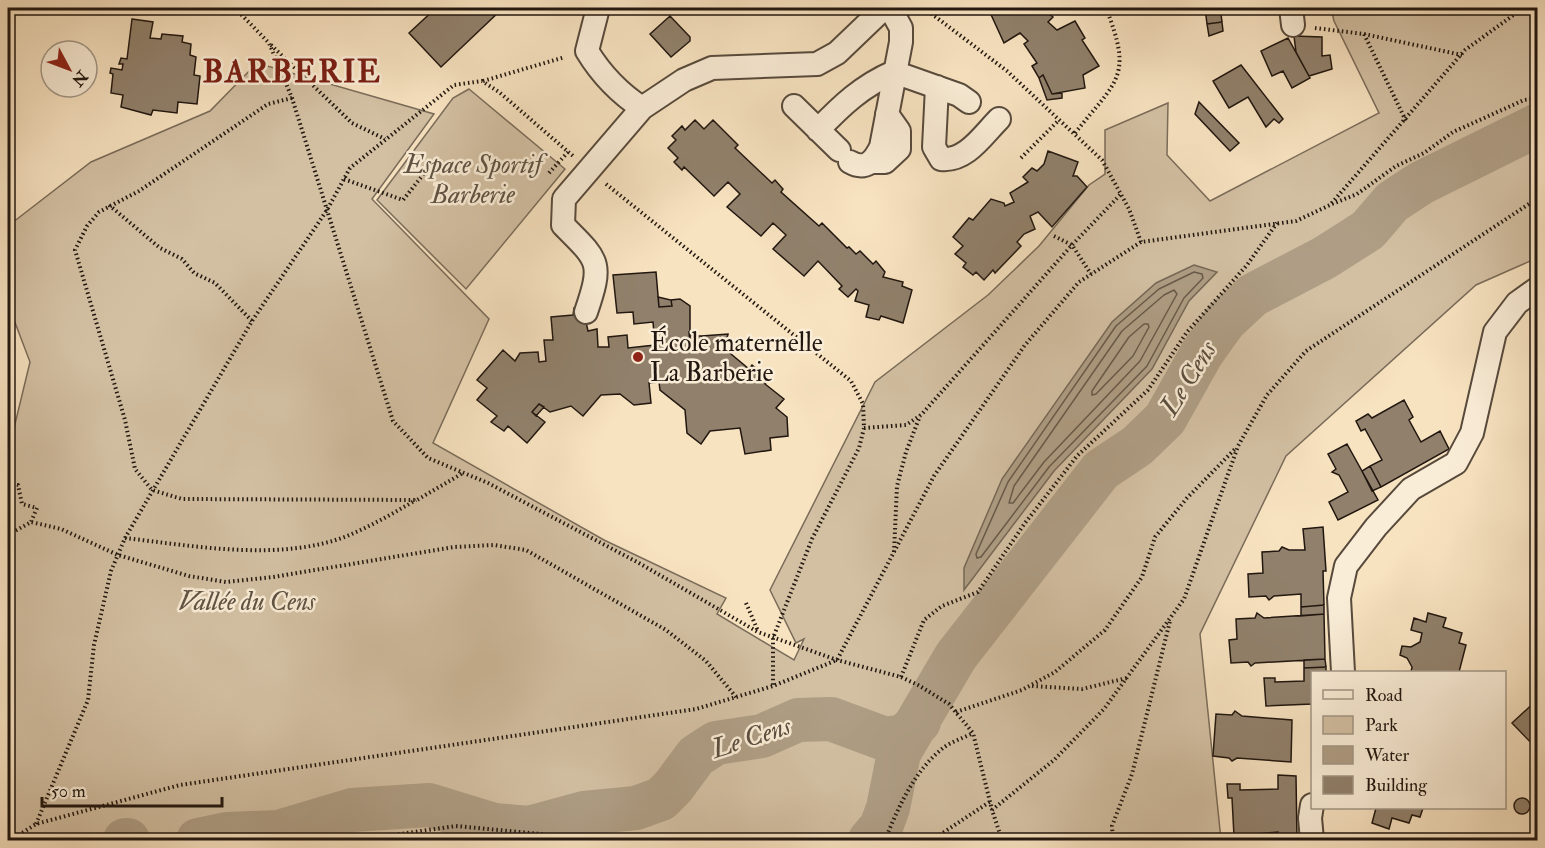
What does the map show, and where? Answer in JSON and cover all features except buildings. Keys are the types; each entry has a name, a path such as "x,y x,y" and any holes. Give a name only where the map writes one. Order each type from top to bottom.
{"street":[{"path":"598,8 587,51 598,69 627,99 642,108"},
{"path":"586,312 598,277 592,255 563,225 564,199 587,169 642,108 684,80 712,68 817,64 837,53 884,8"},
{"path":"794,106 844,156 861,166 873,162 882,147 894,72 902,42 901,28 890,8"},
{"path":"818,130 854,94 874,80 894,72 959,95 969,102"},
{"path":"937,87 934,147 941,159 957,158 965,153 999,119"},
{"path":"1343,671 1339,598 1346,566 1376,527 1411,489 1456,463 1472,433 1495,332 1517,303 1538,288"},
{"path":"1311,809 1312,840"}],"path":[{"path":"235,8 352,123 385,139"},
{"path":"924,8 1007,71 1102,160 1121,194 1141,242"},
{"path":"1075,133 1110,89 1121,70 1121,50 1106,8"},
{"path":"1330,205 1462,55 1515,14 1529,8"},
{"path":"1292,16 1462,55"},
{"path":"1364,34 1406,121"},
{"path":"269,43 292,98 393,421 428,458 488,483 637,562 758,632 837,660 900,678 918,685 949,704 973,733 992,810 1002,840"},
{"path":"36,824 88,700 94,645 111,571 125,538 252,321 327,210 350,168 454,85 482,81 587,51"},
{"path":"482,81 499,92 587,169 851,381 863,404 864,428 859,448 812,539 773,638 773,686"},
{"path":"292,98 268,104 139,191 109,205 87,226 75,250 123,410 135,469 152,490 182,499 417,500"},
{"path":"11,840 36,824 180,785 696,709 773,686 837,660 934,476 1025,345 1079,282 1141,242 1296,221 1357,194 1396,166 1424,153 1453,132 1524,100 1538,98"},
{"path":"1021,158 1059,120"},
{"path":"549,173 568,152"},
{"path":"344,178 403,200 430,166"},
{"path":"864,428 906,425 921,415 1072,245 1121,194"},
{"path":"992,810 1054,760 1104,709 1184,599 1238,446 1267,394 1306,351 1538,198"},
{"path":"109,205 160,248 182,259 194,273 215,283 252,321"},
{"path":"900,678 924,620 942,606 978,592 1025,523 1077,456 1148,390 1187,332 1247,265 1278,223"},
{"path":"1054,236 1072,245 1091,274"},
{"path":"894,554 897,486 906,452 921,415"},
{"path":"956,712 1030,686 1055,672 1105,630 1142,577 1155,537 1186,498 1238,446"},
{"path":"125,538 246,551 299,546 345,537 464,473"},
{"path":"8,484 18,485 22,504 37,508 31,522 8,535"},
{"path":"31,522 61,529 118,555 189,576 226,582 273,577 454,547 494,545 526,550 666,630 706,661 736,696"},
{"path":"746,603 758,632"},
{"path":"1113,840 1112,826 1132,774 1171,618"},
{"path":"1030,686 1082,689 1128,678"},
{"path":"885,840 899,806 925,766 944,747 973,733"},
{"path":"932,840 991,801"},
{"path":"358,840 456,826 541,834 575,840"}],"green space":[{"name":"Vallée du Cens","path":"1331,8 1537,8 1537,258 1476,285 1286,456 1200,634 1221,840 8,840 8,453 30,362 8,304 8,226 91,162 210,111 257,63 434,114 372,199 489,319 433,443 604,540 726,598 717,614 794,660 804,639 796,643 770,590 875,382 988,295 1039,246 1089,185 1105,174 1105,130 1168,103 1167,155 1210,201 1379,113 1334,21"},
{"name":"Espace Sportif Barberie","path":"469,89 565,169 466,289 377,200 453,98"}],"water":[{"path":"1194,265 1217,272 1189,301 1152,369 1054,471 964,590 964,568 1002,479 1112,322 1156,283"}],"waterway":[{"name":"Le Cens","path":"870,840 881,827 888,808 899,753 956,656 1101,470 1137,446 1165,419 1202,353 1225,321 1253,295 1324,258 1368,230 1392,202 1421,183 1538,125"},
{"name":"Le Cens","path":"198,840 227,834 278,832 352,810 429,805 494,825 529,828 584,813 636,808 661,799 696,756 716,743 762,736 798,720 831,719 885,739 904,736 919,722"}],"place":[{"name":"École maternelle La Barberie","path":"638,357"}],"district":[{"name":"BARBERIE","path":"292,71"}]}
